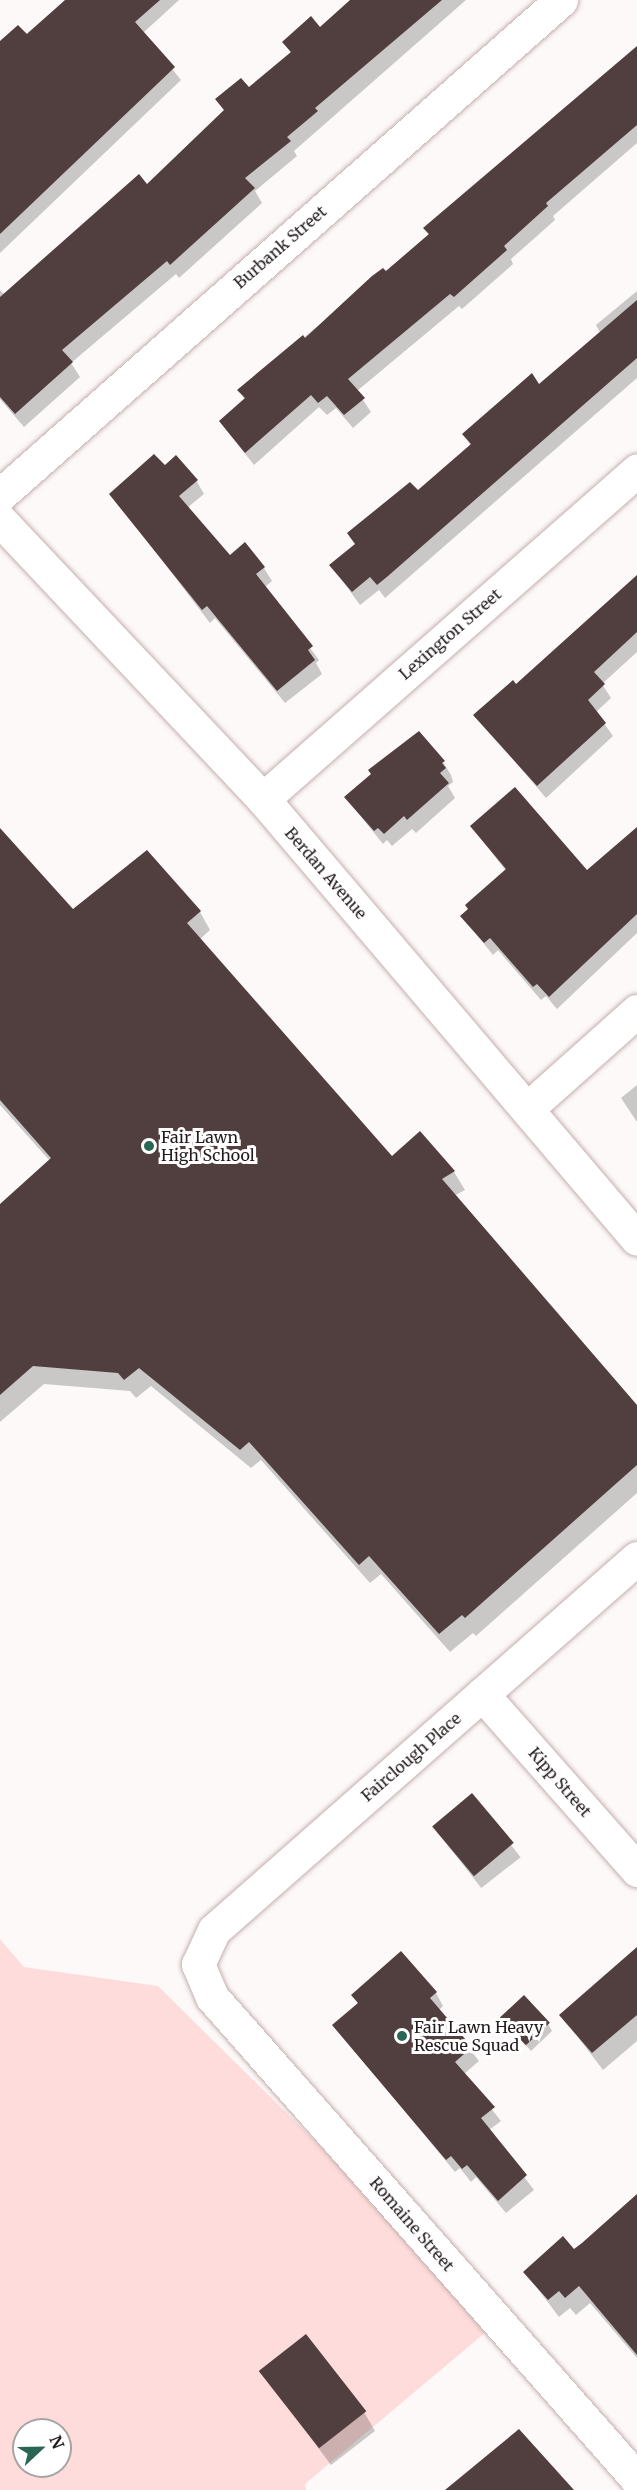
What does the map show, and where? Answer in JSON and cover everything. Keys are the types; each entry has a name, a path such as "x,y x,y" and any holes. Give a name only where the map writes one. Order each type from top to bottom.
{"street":[{"name":"Burbank Street","path":"0,495 561,0"},
{"name":"Lexington Street","path":"263,799 637,470"},
{"name":"Berdan Avenue","path":"0,520 263,799 637,1239"},
{"path":"528,1108 637,1011"},
{"name":"Fairclough Place","path":"198,1964 214,1930 637,1558"},
{"name":"Kipp Street","path":"482,1694 637,1870"},
{"name":"Romaine Street","path":"198,1964 212,1997 637,2479"}],"shaded area":[{"path":"0,1939 24,1967 158,1986 498,2322 305,2484 306,2490 0,2490"}],"building":[{"path":"65,0 160,0 135,22 175,67 0,234 0,41 18,25 27,34"},
{"path":"350,0 442,0 315,108 318,111 287,137 291,141 245,178 255,188 170,265 167,261 62,350 73,362 15,414 0,397 0,297 139,174 147,184 224,110 215,99 241,78 249,87 291,52 282,42 311,16 320,27"},
{"path":"637,46 637,125 546,203 548,206 504,246 507,250 454,297 450,294 348,379 365,398 344,415 327,396 318,403 311,395 245,453 219,421 245,398 237,390 303,335 305,338 372,276 383,268 386,271 429,234 423,228"},
{"path":"637,300 637,358 388,576 377,585 370,577 352,592 329,565 355,544 347,533 410,482 418,490 471,444 462,434 532,373 539,384"},
{"path":"154,454 165,465 176,455 198,480 179,496 230,555 245,542 265,567 256,574 313,646 308,650 315,660 277,691 207,606 202,610 109,494"},
{"path":"637,575 637,632 594,672 605,684 588,700 606,723 537,786 473,715 513,680 516,684"},
{"path":"419,731 445,761 442,763 446,768 440,773 449,783 407,820 404,816 384,834 378,828 374,831 344,797 371,774 368,770"},
{"path":"515,787 587,870 637,827 637,914 549,997 537,984 533,987 490,938 484,943 460,916 468,909 465,905 506,869 470,826"},
{"path":"0,828 73,909 147,850 201,911 187,923 392,1156 420,1131 455,1171 442,1179 637,1405 637,1465 465,1618 462,1615 439,1634 369,1556 359,1565 249,1442 240,1450 139,1368 124,1380 118,1373 33,1366 0,1395 0,1204 51,1158 0,1100"},
{"path":"472,1793 514,1843 474,1876 432,1826"},
{"path":"637,1947 637,2015 592,2053 559,2015"},
{"path":"401,1951 437,1992 430,1998 472,2047 455,2062 495,2107 481,2118 527,2175 498,2201 467,2165 462,2169 451,2156 446,2160 332,2025 358,2003 351,1995"},
{"path":"524,1995 550,2023 526,2045 500,2018"},
{"path":"637,2194 637,2355 579,2286 565,2298 559,2291 548,2300 523,2272 563,2236 574,2249"},
{"path":"306,2334 366,2411 319,2448 259,2371"},
{"path":"519,2429 574,2490 445,2490"}],"place":[{"name":"Fair Lawn High School","path":"149,1146"},
{"name":"Fair Lawn Heavy Rescue Squad","path":"402,2036"}]}
